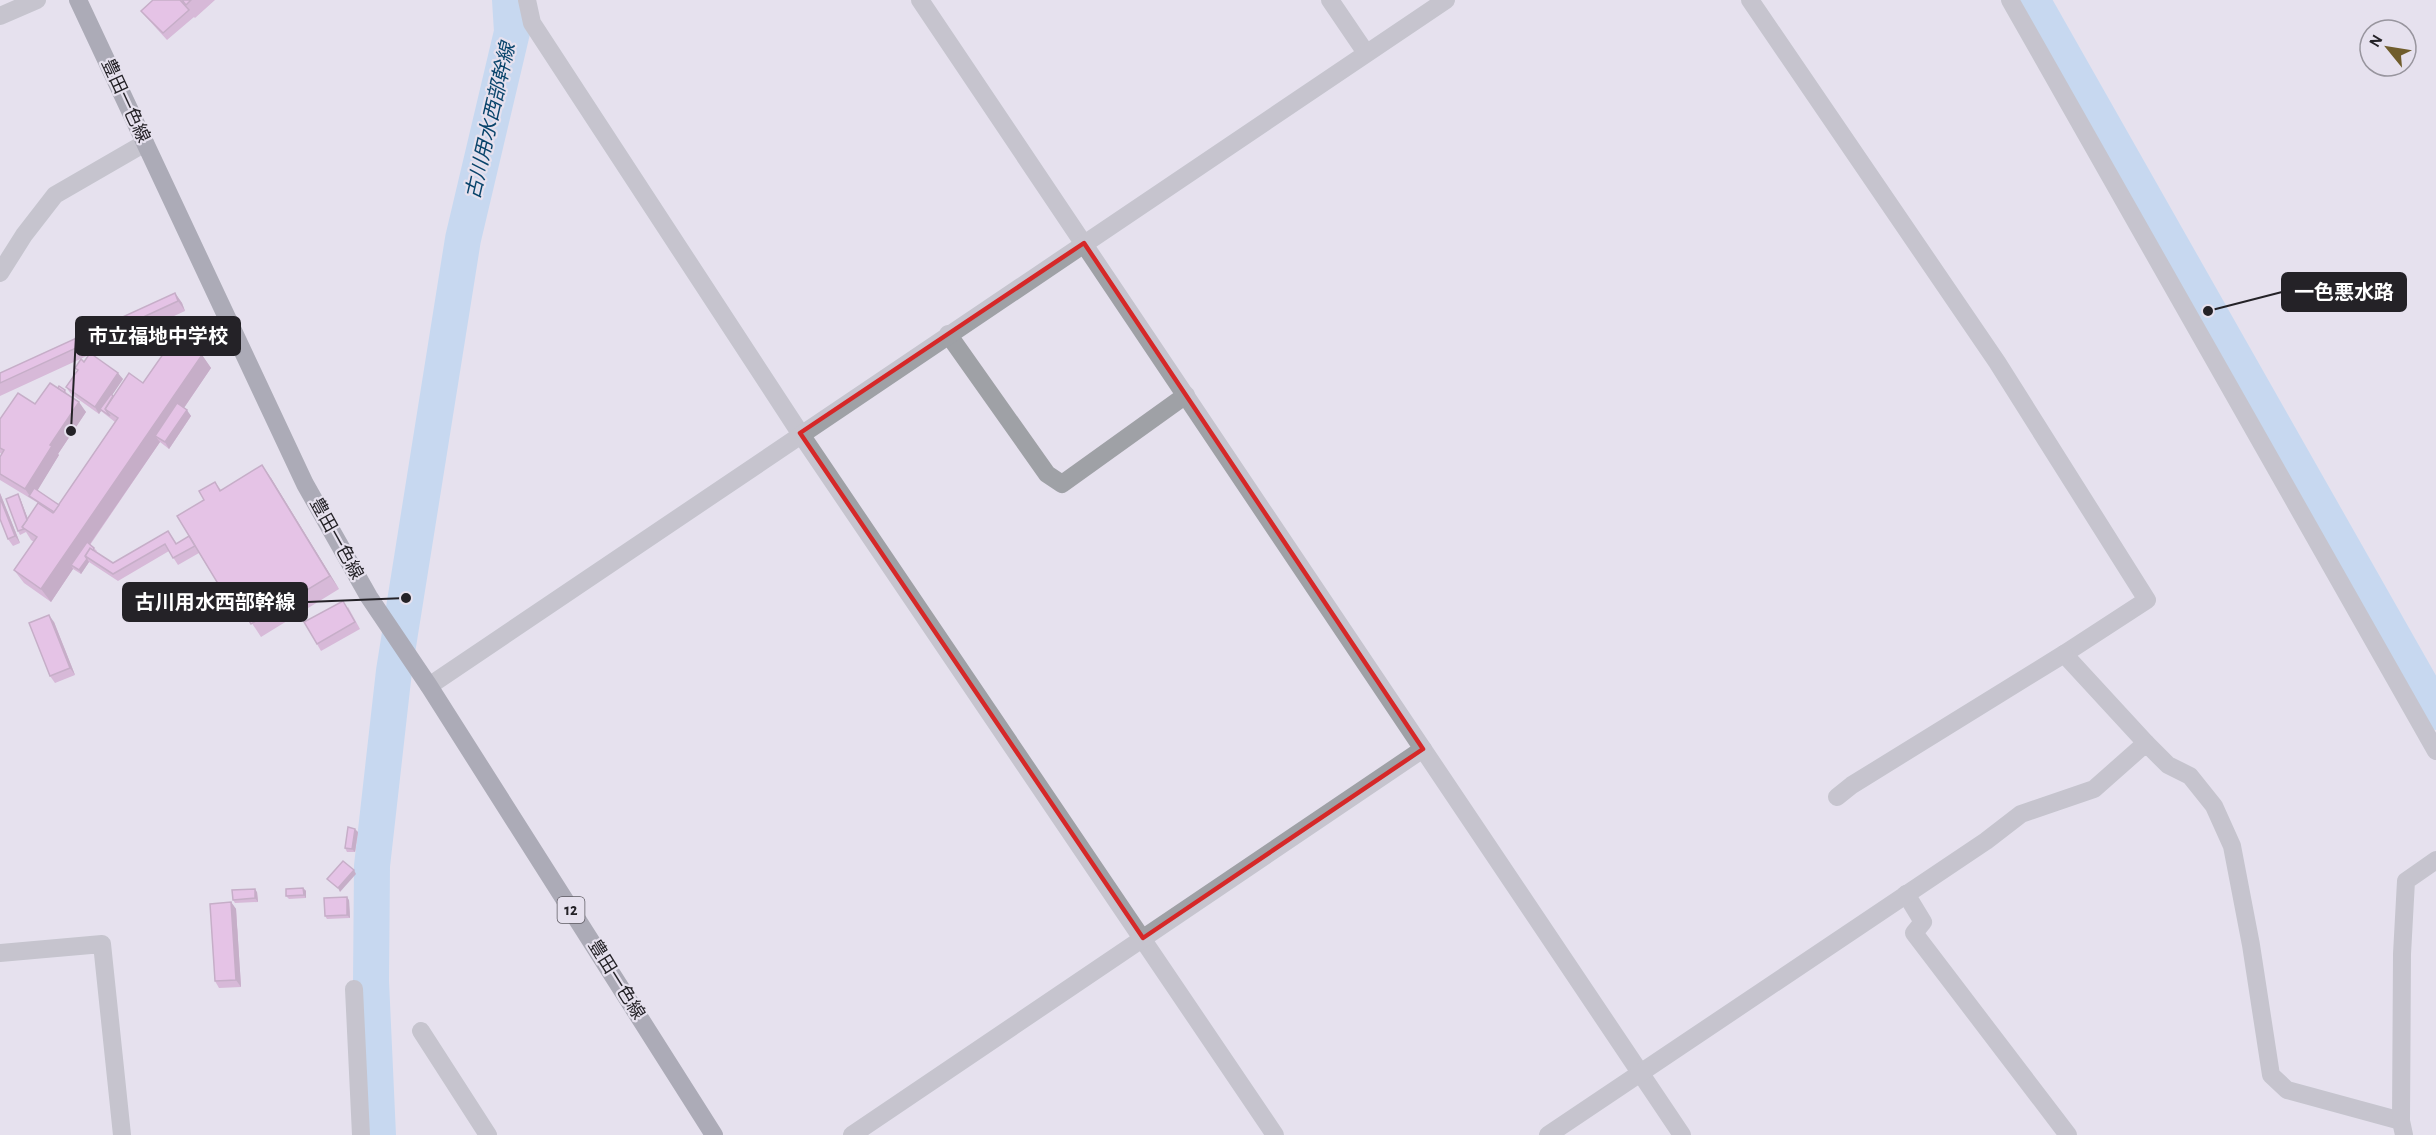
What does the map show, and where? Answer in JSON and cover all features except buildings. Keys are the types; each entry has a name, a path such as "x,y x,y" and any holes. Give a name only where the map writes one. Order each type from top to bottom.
{"main road":[{"name":"豊田一色線","path":"78,0 305,484 369,597 429,686 714,1135"}],"street":[{"path":"0,16 37,0"},
{"path":"527,0 531,23 800,433 1275,1135"},
{"path":"920,0 1682,1135"},
{"path":"1330,0 1366,53"},
{"path":"429,686 800,433 1446,0"},
{"path":"1750,0 1997,362 2147,600 1852,785 1837,797"},
{"path":"2010,0 2436,751"},
{"path":"0,273 24,235 55,195 145,143"},
{"path":"948,334 1047,474 1062,484 1186,395"},
{"path":"2064,654 2146,743 2168,765 2190,776 2214,806 2232,846 2251,945 2271,1075 2287,1090 2403,1128 2402,954 2406,881 2436,860"},
{"path":"1548,1135 2021,814 2094,789 2146,743"},
{"path":"852,1135 1424,749"},
{"path":"1906,894 1923,922 1914,933 2068,1135"},
{"path":"0,953 102,944 122,1135"},
{"path":"354,989 361,1135"},
{"path":"421,1031 488,1135"}],"highlighted area":[{"path":"1084,243 1423,749 1143,938 800,433"}],"waterway":[{"name":"古川用水西部幹線","path":"378,1135 371,981 372,866 394,671 463,239 512,32 510,0"},
{"path":"2032,0 2436,712"}],"place":[{"name":"一色悪水路","path":"2208,311"},
{"name":"市立福地中学校","path":"71,431"},
{"name":"古川用水西部幹線","path":"406,598"}]}
